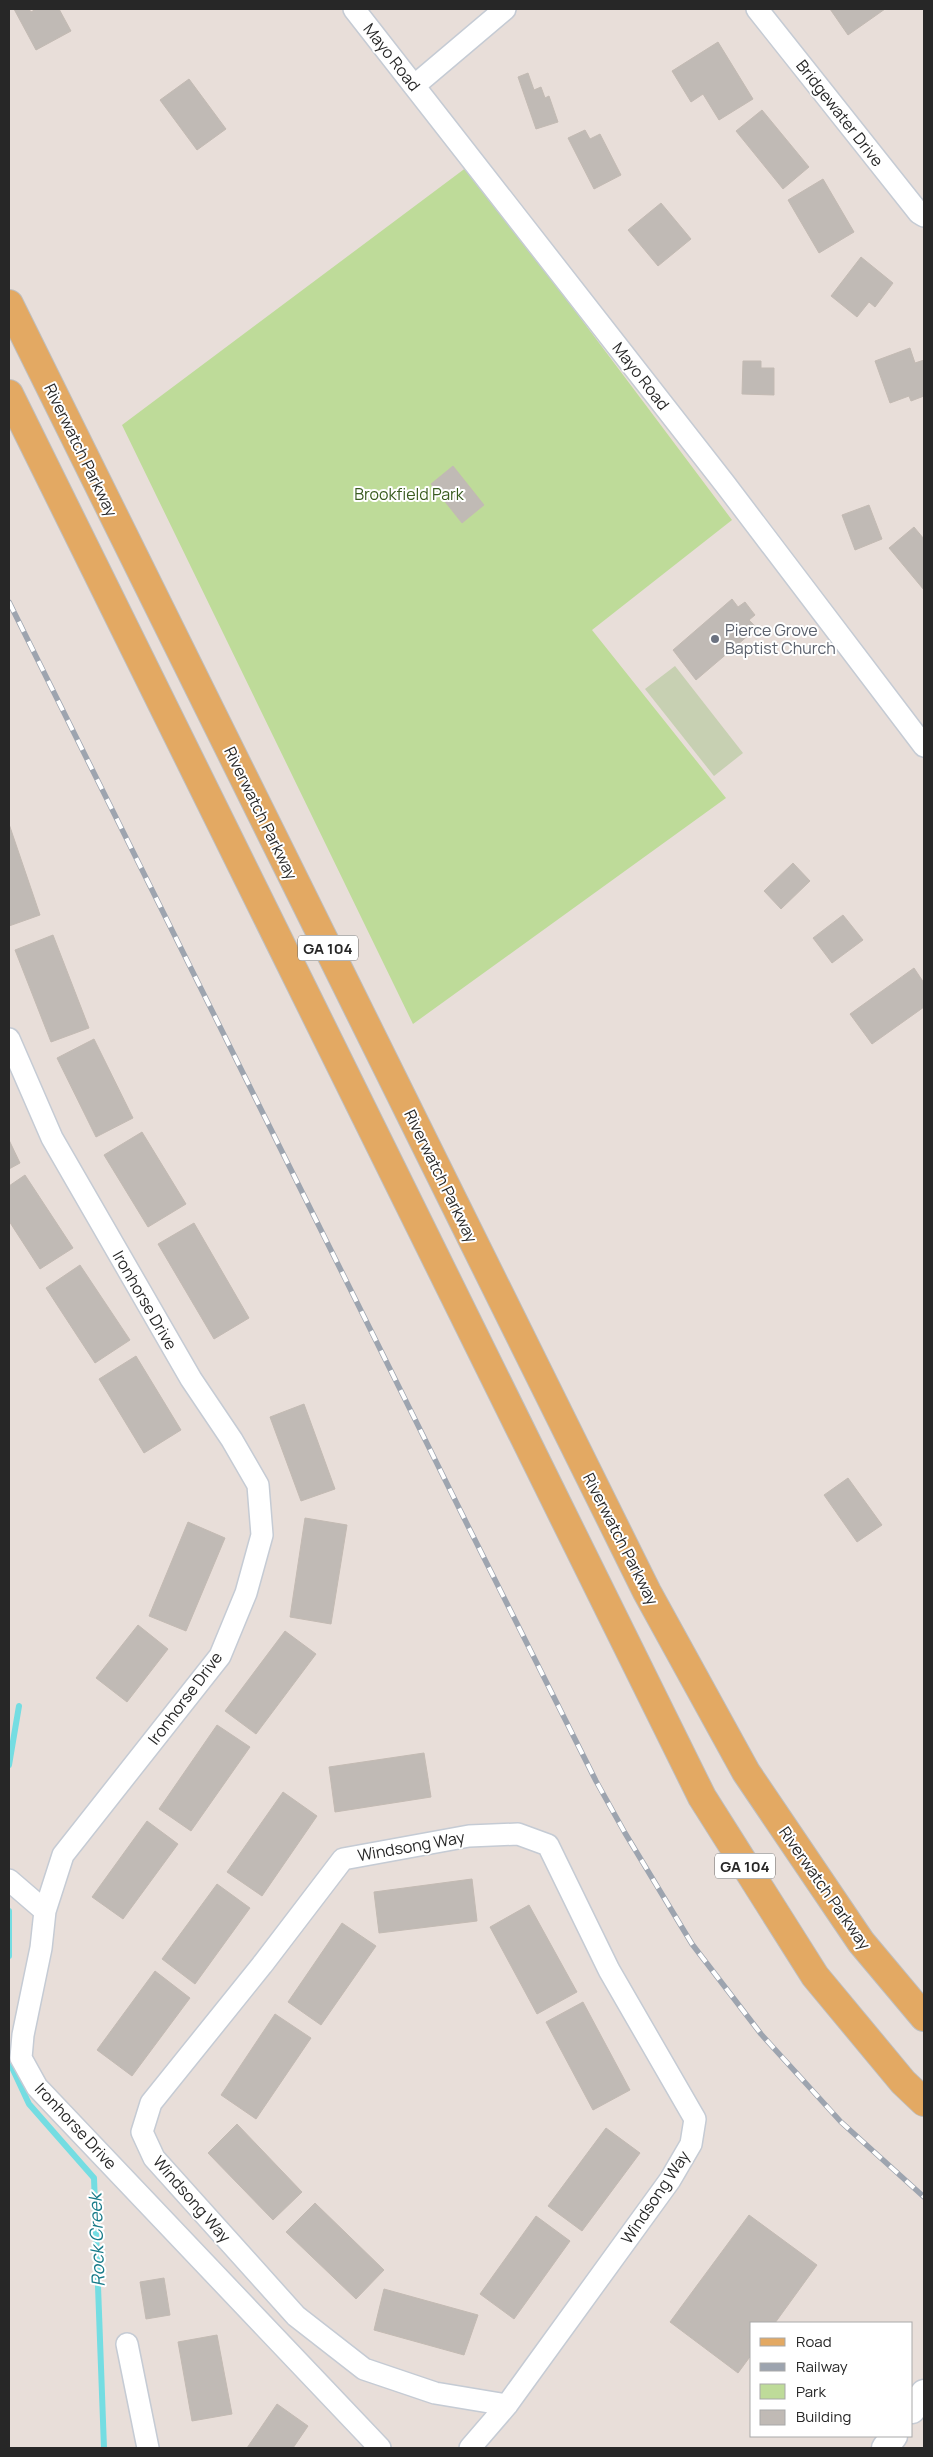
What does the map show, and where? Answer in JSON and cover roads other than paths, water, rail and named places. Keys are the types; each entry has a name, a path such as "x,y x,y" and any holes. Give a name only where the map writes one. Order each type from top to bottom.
{"main road":[{"name":"Riverwatch Parkway","path":"9,304 647,1592 746,1772 861,1942 924,2017"},
{"name":"GA 104","path":"9,394 702,1797 815,1976 903,2082 924,2102"}],"street":[{"name":"Mayo Road","path":"354,9 725,484 924,746"},
{"path":"414,86 505,9"},
{"name":"Bridgewater Drive","path":"757,9 918,213 924,216"},
{"name":"Ironhorse Drive","path":"9,1040 52,1138 191,1380 232,1440 258,1485 262,1535 246,1593 220,1656 63,1855 45,1911 41,1948 23,2035 21,2058 37,2086 164,2220"},
{"name":"Windsong Way","path":"470,2448 507,2405 670,2180 690,2144 695,2119 609,1970 548,1844 518,1834 469,1836 343,1858 262,1965 151,2103 142,2132 154,2158 296,2316 364,2369 435,2393 507,2405"},
{"path":"9,1880 45,1911"},
{"name":"Windsong Way","path":"164,2220 380,2448"},
{"path":"128,2344 148,2448"},
{"path":"913,2409 924,2393"},
{"path":"884,2448 893,2437"}],"waterway":[{"name":"Rock Creek","path":"9,1765 19,1706"},
{"name":"Rock Creek","path":"9,1911 9,1956"},
{"name":"Rock Creek","path":"9,2061 29,2104 94,2178 104,2448"}],"railway":[{"path":"9,602 467,1524 596,1781 625,1833 692,1944 761,2034 841,2122 924,2197"}],"place":[{"name":"Pierce Grove Baptist Church","path":"715,639"}],"park label":[{"name":"Brookfield Park","path":"409,494"}]}
